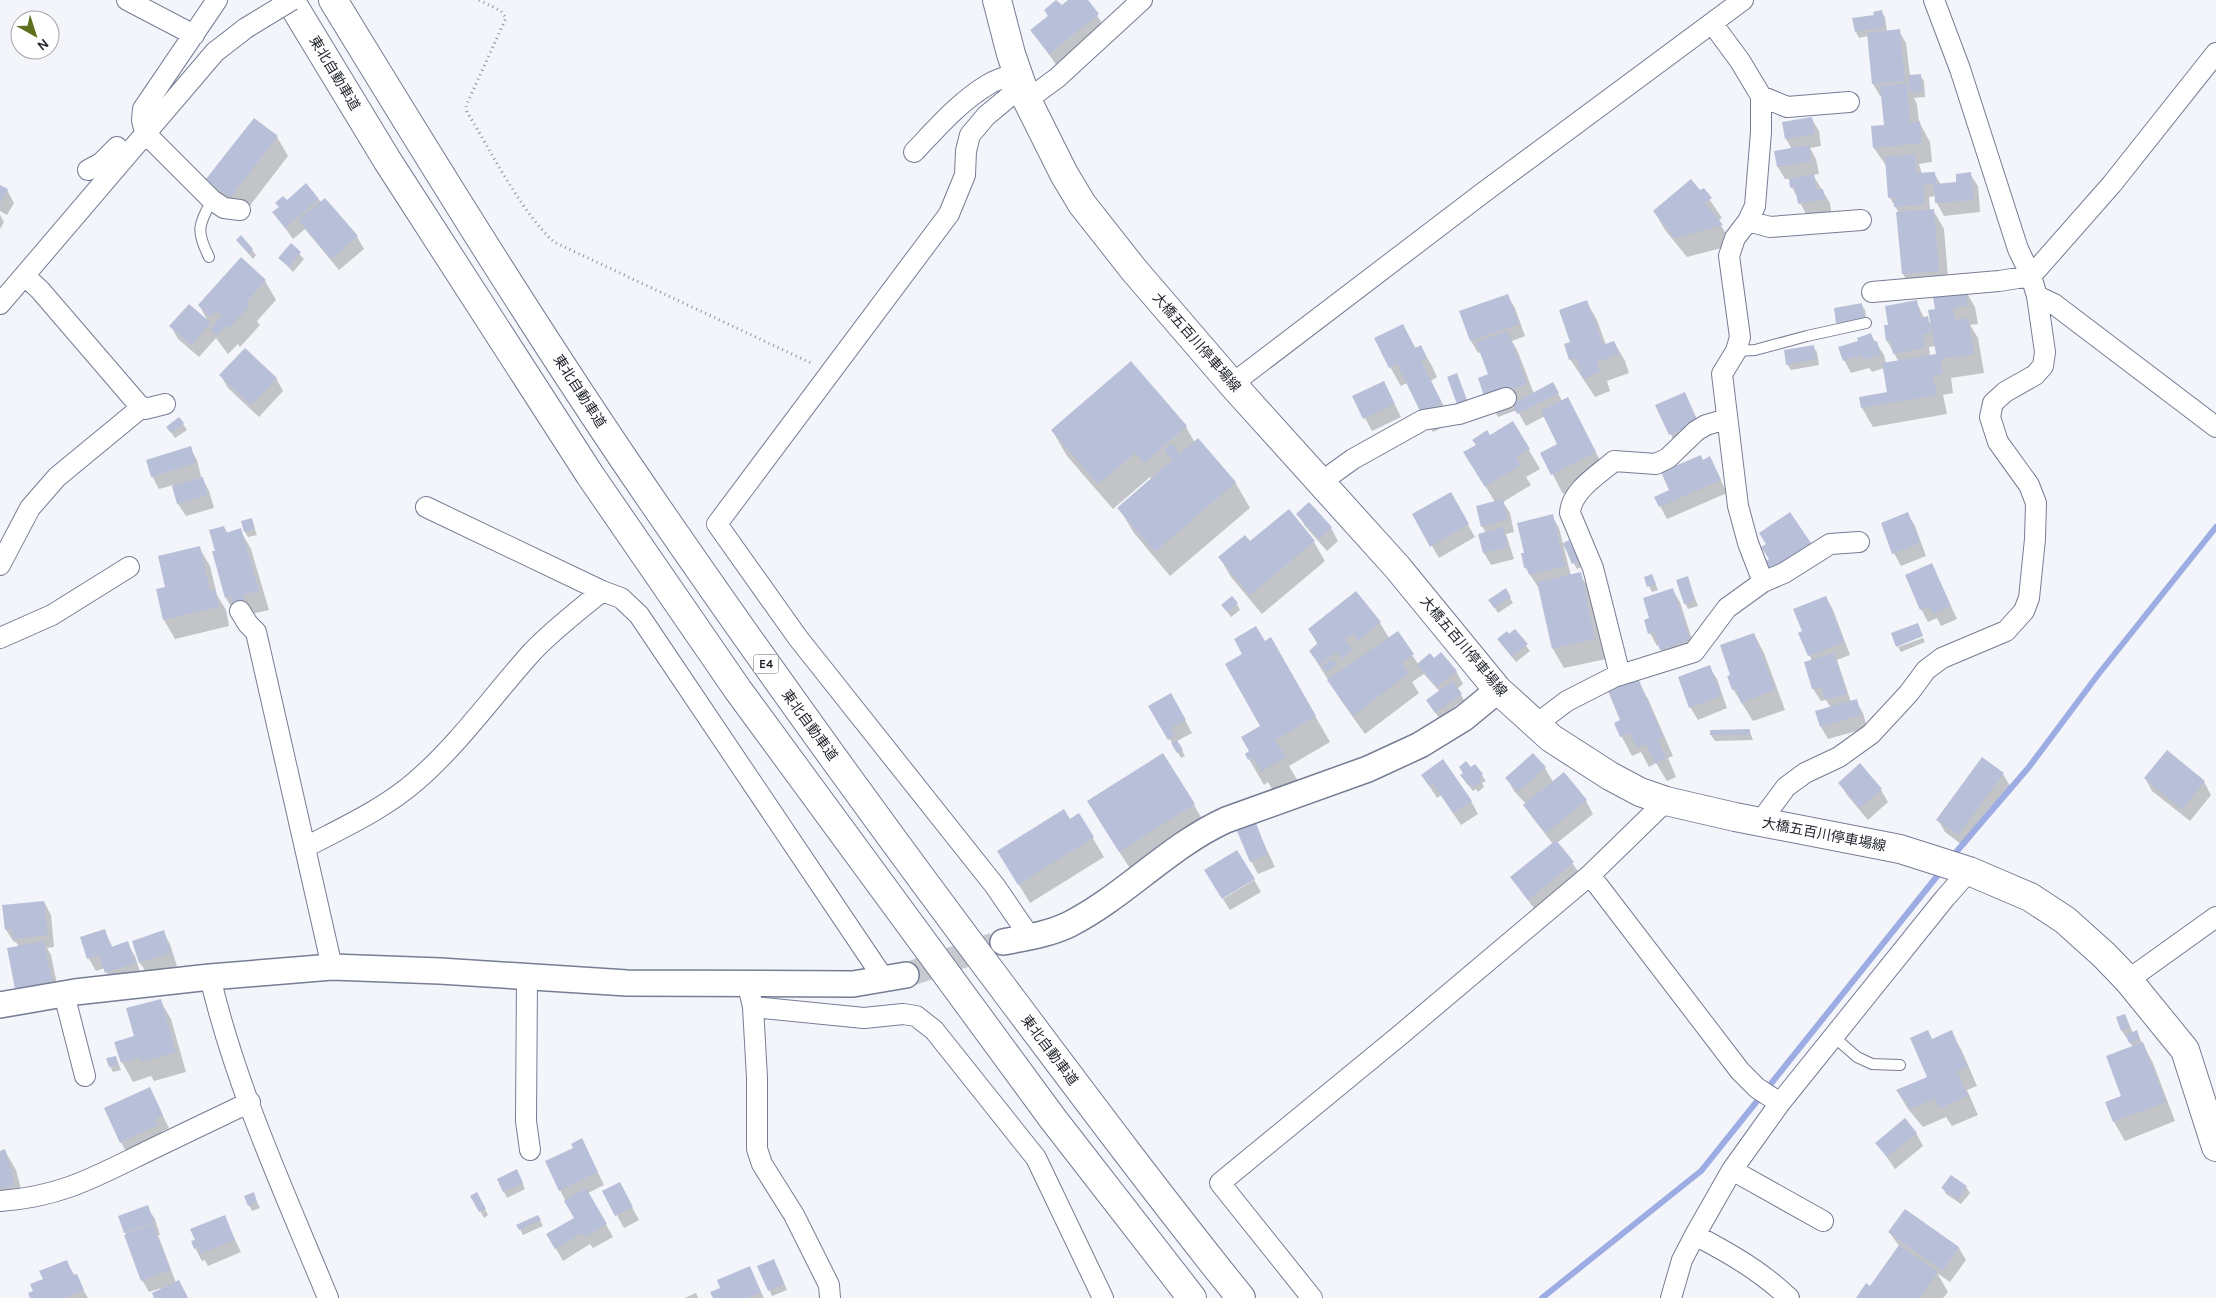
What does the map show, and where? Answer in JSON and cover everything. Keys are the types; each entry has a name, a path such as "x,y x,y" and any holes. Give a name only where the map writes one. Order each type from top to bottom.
{"main road":[{"name":"東北自動車道","path":"291,0 388,160 585,466 738,690 1053,1119 1192,1298"},
{"name":"東北自動車道","path":"333,0 420,144 622,455 770,671 931,892 1087,1099 1241,1298"},
{"name":"大橋五百川停車場線","path":"997,0 1001,21 1023,86 1064,174 1082,204 1134,270 1232,384 1398,568 1498,690 1535,725 1610,776 1640,792 1666,801 1760,822 1900,849 1954,866 2030,897 2064,920 2128,980 2185,1050 2216,1147"}],"street":[{"path":"126,0 194,35"},
{"path":"217,0 143,109 144,126 212,200 224,208 240,210"},
{"path":"0,304 25,276 144,126 215,52 246,28 291,0"},
{"path":"914,152 957,108 990,83 1023,86 1057,78 1142,0"},
{"path":"1232,384 1484,192 1743,0"},
{"path":"1760,822 1786,787 1805,773 1839,756 1871,734 1905,698 1926,670 1942,658 2006,631 2024,611 2029,598 2035,539 2036,503 2029,485 1998,442 1990,417 1993,403 2005,392 2035,375 2043,366 2046,352 2037,296 2031,276 2018,248 1960,69 1934,0"},
{"path":"1712,23 1740,61 1761,96 1761,132 1755,206 1748,221 1735,238 1729,256 1740,337 1736,351 1722,374 1738,506 1748,543 1763,582"},
{"path":"1872,292 1999,281 2031,276 2112,184 2216,53"},
{"path":"1023,86 986,116 970,136 966,151 965,175 949,214 717,524 798,638 995,886 1030,937"},
{"path":"1761,96 1787,107 1849,102"},
{"path":"88,170 101,163 144,126"},
{"path":"1748,221 1770,227 1861,220"},
{"path":"25,276 40,290 142,407 145,409 165,404"},
{"path":"2037,296 2054,304 2216,427"},
{"path":"1321,482 1354,459 1423,420 1458,414 1506,398"},
{"path":"0,564 30,508 57,477 142,407"},
{"path":"1620,675 1593,568 1570,513 1570,503 1577,494 1614,461 1656,464 1668,458 1696,431 1706,425 1727,419"},
{"path":"0,1005 64,994 210,977 332,967 626,983 748,982 853,984 895,977 639,615 621,598 602,592 426,507"},
{"path":"1535,725 1567,700 1620,675 1694,652 1728,608 1763,582 1784,573 1830,544 1859,542"},
{"path":"0,638 52,615 129,567"},
{"path":"306,847 376,811 415,782 436,763 534,650 558,627 602,592"},
{"path":"240,611 248,624 256,632 332,967"},
{"path":"1003,942 1030,937 1068,925 1100,906 1205,830 1226,820 1368,769 1420,746 1464,718 1498,690"},
{"path":"1312,1298 1220,1183 1590,875 1666,801"},
{"path":"1671,1298 1682,1260 1732,1170 1769,1096 1834,1037 1954,866"},
{"path":"1590,875 1740,1071 1769,1096"},
{"path":"2128,980 2216,917"},
{"path":"210,977 222,1028 273,1165 328,1298"},
{"path":"527,977 526,1121 530,1150"},
{"path":"748,982 753,1007 757,1149 762,1164 794,1215 829,1285 830,1298"},
{"path":"64,994 85,1076"},
{"path":"753,1007 864,1018 903,1014 916,1016 934,1030 1036,1158 1103,1298"},
{"path":"0,1200 25,1199 52,1194 102,1175 250,1102"},
{"path":"1732,1170 1823,1221"},
{"path":"1695,1235 1732,1255 1769,1279 1789,1298"}],"lane":[{"path":"209,257 199,234 203,217 212,200"},
{"path":"1736,351 1755,350 1807,336 1866,324"},
{"path":"1834,1037 1857,1057 1872,1064 1900,1065"}],"path":[{"path":"478,0 501,11 506,18 466,106 467,112 518,196 544,233 554,242 830,372"}],"building":[{"path":"1056,0 1062,5 1068,0 1088,0 1099,14 1049,54 1030,30 1048,16 1044,10"},
{"path":"1882,10 1885,27 1855,32 1852,18 1874,15 1873,12"},
{"path":"1900,29 1905,81 1872,84 1867,33"},
{"path":"1921,74 1922,91 1910,92 1908,75"},
{"path":"1907,83 1910,123 1920,121 1922,143 1873,148 1871,126 1884,125 1880,86"},
{"path":"1812,117 1815,134 1785,139 1782,122"},
{"path":"254,118 278,136 230,198 206,179"},
{"path":"1809,145 1812,161 1777,167 1774,151"},
{"path":"1915,154 1916,173 1935,172 1936,184 1956,182 1956,174 1971,172 1974,200 1935,203 1934,184 1923,185 1925,204 1894,207 1894,197 1888,198 1885,157"},
{"path":"1814,174 1817,190 1823,189 1825,199 1798,204 1795,187 1790,188 1789,179"},
{"path":"1691,179 1700,190 1704,188 1712,198 1705,203 1723,225 1675,238 1653,211"},
{"path":"306,183 319,199 285,228 272,212 279,207 275,203 283,196 287,200"},
{"path":"0,185 8,189 0,204"},
{"path":"325,198 358,236 331,259 298,220"},
{"path":"1934,209 1939,271 1902,274 1896,212"},
{"path":"241,235 253,249 249,254 236,240"},
{"path":"291,243 301,252 289,267 278,258"},
{"path":"241,257 266,280 246,302 250,306 229,328 226,326 217,336 210,329 222,316 216,311 211,317 198,305"},
{"path":"1965,286 1968,305 1953,308 1955,320 1968,318 1974,354 1941,359 1943,374 1933,376 1937,395 1861,408 1859,397 1887,392 1882,363 1936,354 1928,310 1935,309 1932,292"},
{"path":"1508,294 1519,324 1470,341 1459,311"},
{"path":"1587,300 1603,345 1614,341 1619,354 1597,362 1600,372 1583,379 1576,357 1569,360 1564,344 1570,342 1559,310"},
{"path":"1917,300 1920,318 1928,316 1931,333 1923,335 1925,348 1893,354 1891,341 1886,341 1884,325 1888,325 1885,306"},
{"path":"1862,303 1864,318 1836,323 1834,308"},
{"path":"189,304 211,323 191,345 169,326"},
{"path":"1403,324 1415,348 1421,345 1427,358 1421,361 1442,403 1421,413 1397,364 1389,368 1374,338"},
{"path":"1508,331 1527,384 1485,399 1478,378 1488,374 1476,342"},
{"path":"1871,333 1874,342 1877,341 1881,355 1863,360 1862,355 1843,361 1838,347 1858,341 1857,338"},
{"path":"1814,345 1816,359 1786,365 1784,350"},
{"path":"245,348 277,378 251,405 219,375"},
{"path":"1131,361 1187,426 1144,463 1135,453 1098,484 1051,430"},
{"path":"1457,373 1467,400 1457,404 1447,377"},
{"path":"1384,381 1395,404 1363,419 1352,396"},
{"path":"1553,382 1559,393 1517,414 1512,404"},
{"path":"1685,392 1698,422 1669,435 1655,405"},
{"path":"1568,397 1596,452 1551,475 1540,453 1557,444 1541,411"},
{"path":"179,417 184,423 171,433 166,427"},
{"path":"1513,421 1530,449 1516,457 1521,465 1485,487 1463,452 1476,445 1472,440 1487,430 1490,435"},
{"path":"1198,438 1236,482 1155,552 1117,508 1172,460 1164,450 1172,443 1180,454"},
{"path":"191,446 196,463 151,477 146,460"},
{"path":"1701,455 1703,460 1710,456 1721,480 1659,507 1654,497 1669,490 1661,472"},
{"path":"203,477 208,495 177,504 172,486"},
{"path":"1451,492 1469,524 1430,547 1412,514"},
{"path":"1503,499 1508,519 1481,527 1476,506"},
{"path":"1309,502 1332,527 1319,539 1296,514"},
{"path":"1289,509 1315,541 1250,595 1218,557 1245,535 1250,541"},
{"path":"1790,512 1813,546 1771,575 1763,563 1769,559 1761,547 1766,544 1759,533"},
{"path":"1908,512 1920,543 1892,554 1881,523"},
{"path":"1553,514 1565,566 1529,575 1527,567 1524,568 1521,553 1524,553 1517,523"},
{"path":"252,518 255,529 244,532 241,521"},
{"path":"224,526 226,533 241,528 259,591 243,595 245,600 233,603 232,596 225,598 212,551 215,551 209,530"},
{"path":"1503,527 1508,547 1483,553 1478,534"},
{"path":"1569,540 1579,561 1572,564 1563,543"},
{"path":"200,546 210,591 215,590 219,607 163,620 156,589 165,587 158,556"},
{"path":"1932,563 1951,606 1933,614 1929,606 1920,610 1905,575"},
{"path":"1581,572 1595,639 1552,649 1537,582"},
{"path":"1652,574 1656,584 1647,587 1644,577"},
{"path":"1688,576 1695,600 1684,604 1676,580"},
{"path":"1506,588 1511,597 1494,608 1488,600"},
{"path":"1673,588 1690,640 1660,650 1654,632 1648,634 1644,620 1649,618 1643,598"},
{"path":"1356,591 1381,622 1358,641 1353,634 1345,640 1353,650 1342,659 1336,652 1320,665 1309,651 1318,643 1308,629"},
{"path":"1232,596 1238,603 1227,612 1221,605"},
{"path":"1826,596 1844,642 1808,656 1798,633 1802,631 1793,609"},
{"path":"1918,623 1923,636 1896,647 1891,633"},
{"path":"1256,626 1265,641 1271,637 1316,716 1275,740 1286,757 1261,772 1252,757 1248,760 1245,754 1249,751 1241,737 1260,726 1225,664 1242,654 1234,639"},
{"path":"1515,629 1528,644 1512,657 1497,639 1507,631 1509,634"},
{"path":"1398,631 1414,654 1402,663 1409,673 1353,716 1327,680"},
{"path":"1754,633 1775,690 1741,703 1736,689 1732,690 1727,676 1730,675 1720,645"},
{"path":"1441,652 1457,671 1437,687 1417,664 1430,653 1434,658"},
{"path":"1834,653 1847,694 1825,700 1821,687 1812,689 1804,662"},
{"path":"1332,659 1337,664 1327,672 1322,667"},
{"path":"1710,665 1721,696 1689,708 1678,677"},
{"path":"1638,678 1663,737 1658,739 1666,758 1655,763 1646,744 1637,748 1630,733 1620,737 1614,723 1620,720 1608,691"},
{"path":"1453,681 1462,694 1435,713 1426,700"},
{"path":"1171,693 1186,720 1171,728 1175,736 1168,740 1148,706"},
{"path":"1857,699 1861,715 1820,727 1815,711"},
{"path":"1750,729 1750,735 1710,735 1710,730"},
{"path":"1177,740 1183,750 1177,753 1171,743"},
{"path":"2167,750 2205,781 2182,810 2144,778"},
{"path":"1163,753 1195,804 1119,852 1087,801"},
{"path":"1533,753 1546,767 1518,792 1505,778"},
{"path":"1982,757 2004,773 1958,835 1936,820"},
{"path":"1443,759 1472,801 1453,813 1433,784 1429,786 1421,775"},
{"path":"1466,761 1471,767 1475,764 1483,774 1480,777 1482,780 1474,787 1472,784 1469,786 1460,775 1463,773 1459,767"},
{"path":"1860,763 1882,789 1860,808 1838,783"},
{"path":"1564,772 1587,800 1546,833 1523,805"},
{"path":"1064,809 1070,819 1079,813 1094,837 1018,885 997,851"},
{"path":"1256,823 1268,854 1250,862 1237,831"},
{"path":"1556,840 1574,862 1528,900 1510,877"},
{"path":"1237,850 1255,879 1222,899 1204,870"},
{"path":"44,901 48,935 13,939 12,929 5,930 2,905"},
{"path":"105,929 111,947 128,941 135,963 105,973 99,955 87,959 80,937"},
{"path":"164,930 171,953 139,963 132,941"},
{"path":"44,941 52,981 15,989 7,948"},
{"path":"161,999 176,1052 142,1062 140,1057 121,1063 114,1042 134,1036 126,1008"},
{"path":"2125,1014 2130,1027 2121,1031 2116,1017"},
{"path":"1928,1030 1932,1039 1952,1030 1967,1067 1957,1071 1968,1096 1940,1108 1935,1098 1911,1109 1896,1090 1927,1077 1910,1038"},
{"path":"2137,1030 2140,1039 2129,1043 2126,1035"},
{"path":"2143,1042 2166,1102 2113,1122 2105,1102 2121,1096 2106,1056"},
{"path":"116,1056 118,1064 109,1067 106,1058"},
{"path":"150,1087 163,1115 155,1119 158,1125 120,1143 104,1108"},
{"path":"1905,1118 1917,1133 1887,1157 1875,1143"},
{"path":"582,1138 598,1172 559,1191 545,1161 573,1148 571,1144"},
{"path":"5,1149 15,1185 0,1189 0,1151"},
{"path":"517,1169 523,1183 503,1192 497,1179"},
{"path":"1951,1175 1967,1186 1958,1199 1941,1188"},
{"path":"620,1182 633,1207 615,1216 602,1191"},
{"path":"586,1188 607,1224 585,1237 582,1233 555,1249 546,1234 574,1218 564,1201"},
{"path":"254,1192 257,1202 248,1206 244,1196"},
{"path":"477,1192 486,1209 479,1212 470,1196"},
{"path":"148,1205 154,1222 124,1233 118,1216"},
{"path":"1905,1209 1959,1247 1943,1271 1888,1232"},
{"path":"225,1215 235,1240 200,1254 198,1247 194,1249 191,1241 195,1240 190,1229"},
{"path":"538,1215 541,1220 519,1230 516,1225"},
{"path":"153,1224 170,1270 141,1281 124,1235"},
{"path":"1899,1245 1938,1272 1919,1298 1856,1298 1866,1283 1870,1286"},
{"path":"774,1259 784,1284 768,1291 757,1266"},
{"path":"67,1260 73,1275 77,1274 84,1290 64,1298 30,1298 28,1293 33,1291 30,1284 43,1279 39,1271"},
{"path":"750,1266 761,1292 747,1298 713,1298 710,1292 720,1288 717,1280"},
{"path":"179,1280 188,1298 154,1298 152,1293"}],"waterway":[{"path":"1951,858 2029,767 2097,676 2216,527"},
{"path":"1542,1298 1701,1171 1942,870"}],"tunnel":[{"path":"906,975 994,945"}]}
